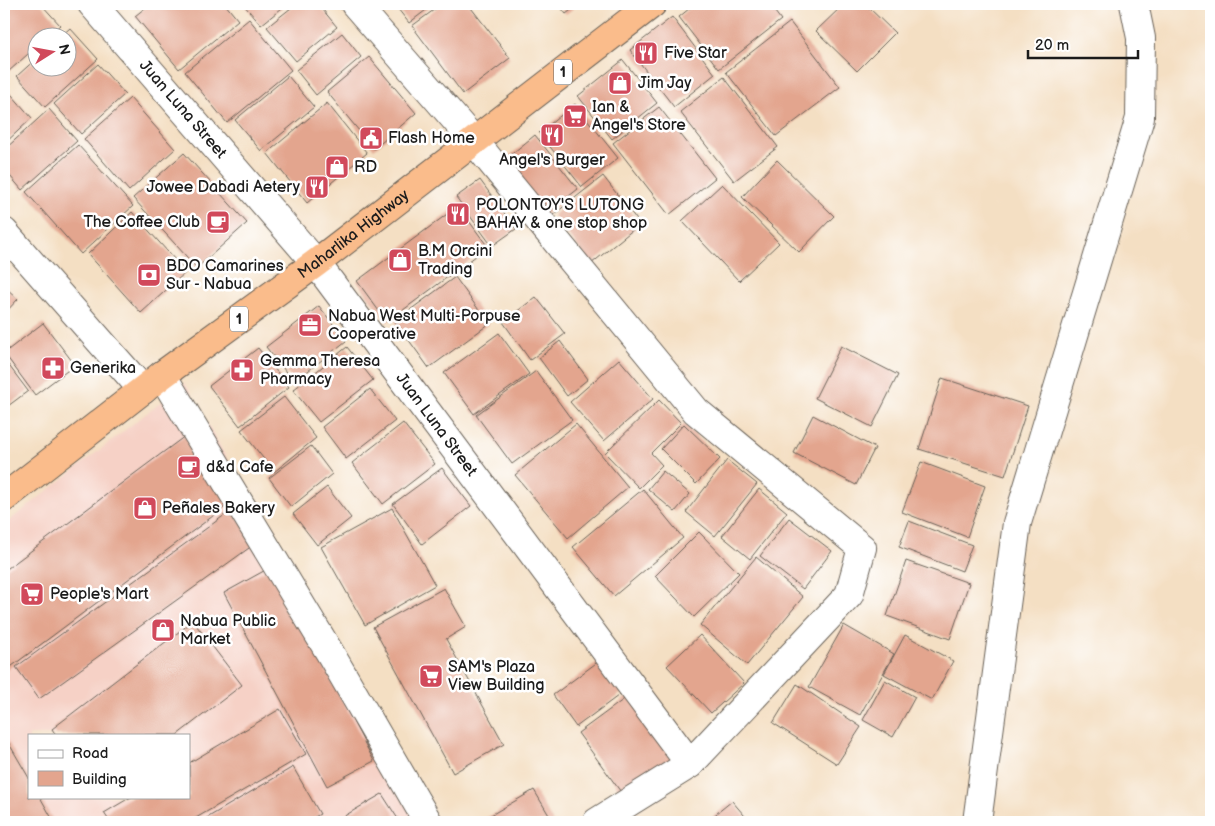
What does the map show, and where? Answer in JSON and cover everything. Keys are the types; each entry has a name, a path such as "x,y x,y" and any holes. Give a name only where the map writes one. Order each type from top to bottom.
{"highway":[{"name":"Maharlika Highway","path":"4,498 153,383 316,263 652,4"}],"street":[{"name":"Juan Luna Street","path":"92,4 316,263 690,764"},
{"path":"355,4 474,141 696,411 862,548 850,595 690,764 597,822"},
{"path":"977,822 1017,523 1140,118 1141,38 1134,4"},
{"path":"4,232 153,383 314,627 428,822"}],"shaded area":[{"name":"Nabua Public Market","path":"185,383 429,822 4,822 4,525"}],"building":[{"path":"4,4 41,4 60,25 57,28 28,28 28,54 8,72 4,67"},
{"path":"150,4 225,4 238,20 179,69 135,16"},
{"path":"243,4 287,4 261,25"},
{"path":"296,4 318,4 337,27 296,61 267,27"},
{"path":"394,4 434,4 409,23"},
{"path":"442,4 468,4 510,58 463,94 412,26"},
{"path":"558,4 579,4 566,14"},
{"path":"695,4 769,4 781,20 719,69 679,17"},
{"path":"844,4 865,4 895,33 857,71 816,31"},
{"path":"672,17 715,74 674,107 630,50"},
{"path":"249,19 291,70 227,123 185,72"},
{"path":"790,22 840,87 776,136 726,72"},
{"path":"342,33 361,57 316,95 296,70"},
{"path":"78,37 98,59 78,77"},
{"path":"369,57 416,113 374,149 327,92"},
{"path":"623,60 657,103 612,139 578,96"},
{"path":"98,64 125,94 81,134 54,104"},
{"path":"28,66 28,78 77,78 45,107 17,76"},
{"path":"288,76 314,107 261,151 235,120"},
{"path":"724,77 778,147 734,181 680,112"},
{"path":"4,86 32,118 4,144"},
{"path":"130,98 175,149 129,191 84,139"},
{"path":"327,103 367,153 307,203 267,153"},
{"path":"575,104 618,158 582,187 539,133"},
{"path":"659,107 715,178 669,215 613,143"},
{"path":"49,109 77,141 22,190 4,169 4,150"},
{"path":"535,135 578,189 545,215 503,161"},
{"path":"78,145 133,206 81,254 26,192"},
{"path":"184,153 247,223 197,268 133,198"},
{"path":"777,160 834,216 799,252 742,197"},
{"path":"603,176 640,224 591,264 553,215"},
{"path":"480,180 516,229 492,246 456,197"},
{"path":"722,184 779,243 739,281 682,221"},
{"path":"458,206 488,247 387,322 357,281"},
{"path":"132,212 186,272 141,313 88,254"},
{"path":"455,277 489,324 429,368 395,321"},
{"path":"4,286 18,299 4,314"},
{"path":"536,297 565,334 530,360 503,322"},
{"path":"319,306 346,341 294,382 266,347"},
{"path":"43,323 75,365 35,395 4,353"},
{"path":"499,333 529,374 474,414 444,373"},
{"path":"560,341 588,379 567,396 539,358"},
{"path":"841,346 898,375 872,427 815,398"},
{"path":"347,347 373,380 319,422 293,390"},
{"path":"258,348 289,387 240,426 209,386"},
{"path":"4,359 28,391 4,409"},
{"path":"619,359 653,399 604,441 570,402"},
{"path":"536,371 572,420 512,464 476,415"},
{"path":"942,378 1028,406 1005,476 919,449"},
{"path":"370,389 395,421 346,459 322,427"},
{"path":"284,397 316,438 274,472 241,430"},
{"path":"659,400 681,423 651,453 662,465 639,488 605,453"},
{"path":"813,415 875,448 856,485 794,453"},
{"path":"403,423 435,464 383,504 352,463"},
{"path":"576,424 628,487 568,538 515,475"},
{"path":"684,424 720,459 696,484 661,449"},
{"path":"185,436 233,501 4,672 4,571"},
{"path":"311,446 332,474 291,507 269,478"},
{"path":"727,460 757,484 715,536 686,512"},
{"path":"921,462 985,486 967,537 902,512"},
{"path":"442,468 471,506 422,544 393,504"},
{"path":"663,471 690,494 675,512 648,489"},
{"path":"327,487 351,518 317,545 293,514"},
{"path":"643,489 683,538 614,596 573,547"},
{"path":"759,489 787,512 750,559 722,536"},
{"path":"392,508 435,585 365,625 321,547"},
{"path":"233,509 256,543 39,699 16,667"},
{"path":"789,518 832,551 803,589 760,556"},
{"path":"909,521 972,545 962,571 899,547"},
{"path":"699,532 739,573 694,617 655,576"},
{"path":"756,557 803,597 747,665 700,625"},
{"path":"906,561 969,583 950,639 887,616"},
{"path":"271,567 374,761 327,786 224,593"},
{"path":"444,588 466,627 446,639 504,744 453,773 373,627"},
{"path":"193,621 242,685 178,734 55,734 52,729"},
{"path":"844,625 894,654 860,715 809,687"},
{"path":"700,635 744,683 711,713 667,666"},
{"path":"905,635 953,661 932,700 884,674"},
{"path":"603,658 626,690 576,727 553,695"},
{"path":"885,680 915,697 893,737 863,720"},
{"path":"797,684 861,727 837,764 773,723"},
{"path":"631,694 679,759 626,799 578,733"},
{"path":"280,709 306,754 189,822 110,822 104,813 129,798 190,798 190,762"},
{"path":"4,735 28,776 28,798 41,798 54,822 4,822"},
{"path":"293,767 320,814 306,822 200,822"},
{"path":"534,790 553,822 479,822"},
{"path":"382,794 400,822 334,822"},
{"path":"732,801 750,822 706,822"}],"place":[{"name":"Five Star","path":"646,53"},
{"name":"Jim Jay","path":"620,83"},
{"name":"Ian & Angel's Store","path":"575,116"},
{"name":"Angel's Burger","path":"552,135"},
{"name":"Flash Home","path":"371,138"},
{"name":"RD","path":"337,167"},
{"name":"Jowee Dabadi Aetery","path":"317,187"},
{"name":"POLONTOY'S LUTONG BAHAY & one stop shop","path":"458,214"},
{"name":"The Coffee Club","path":"218,222"},
{"name":"B.M Orcini Trading","path":"400,260"},
{"name":"BDO Camarines Sur - Nabua","path":"149,275"},
{"name":"Nabua West Multi-Porpuse Cooperative","path":"310,325"},
{"name":"Generika","path":"53,368"},
{"name":"Gemma Theresa Pharmacy","path":"242,370"},
{"name":"d&d Cafe","path":"189,467"},
{"name":"Peñales Bakery","path":"145,508"},
{"name":"People's Mart","path":"32,594"},
{"name":"Nabua Public Market","path":"163,630"},
{"name":"SAM's Plaza View Building","path":"431,676"}]}
